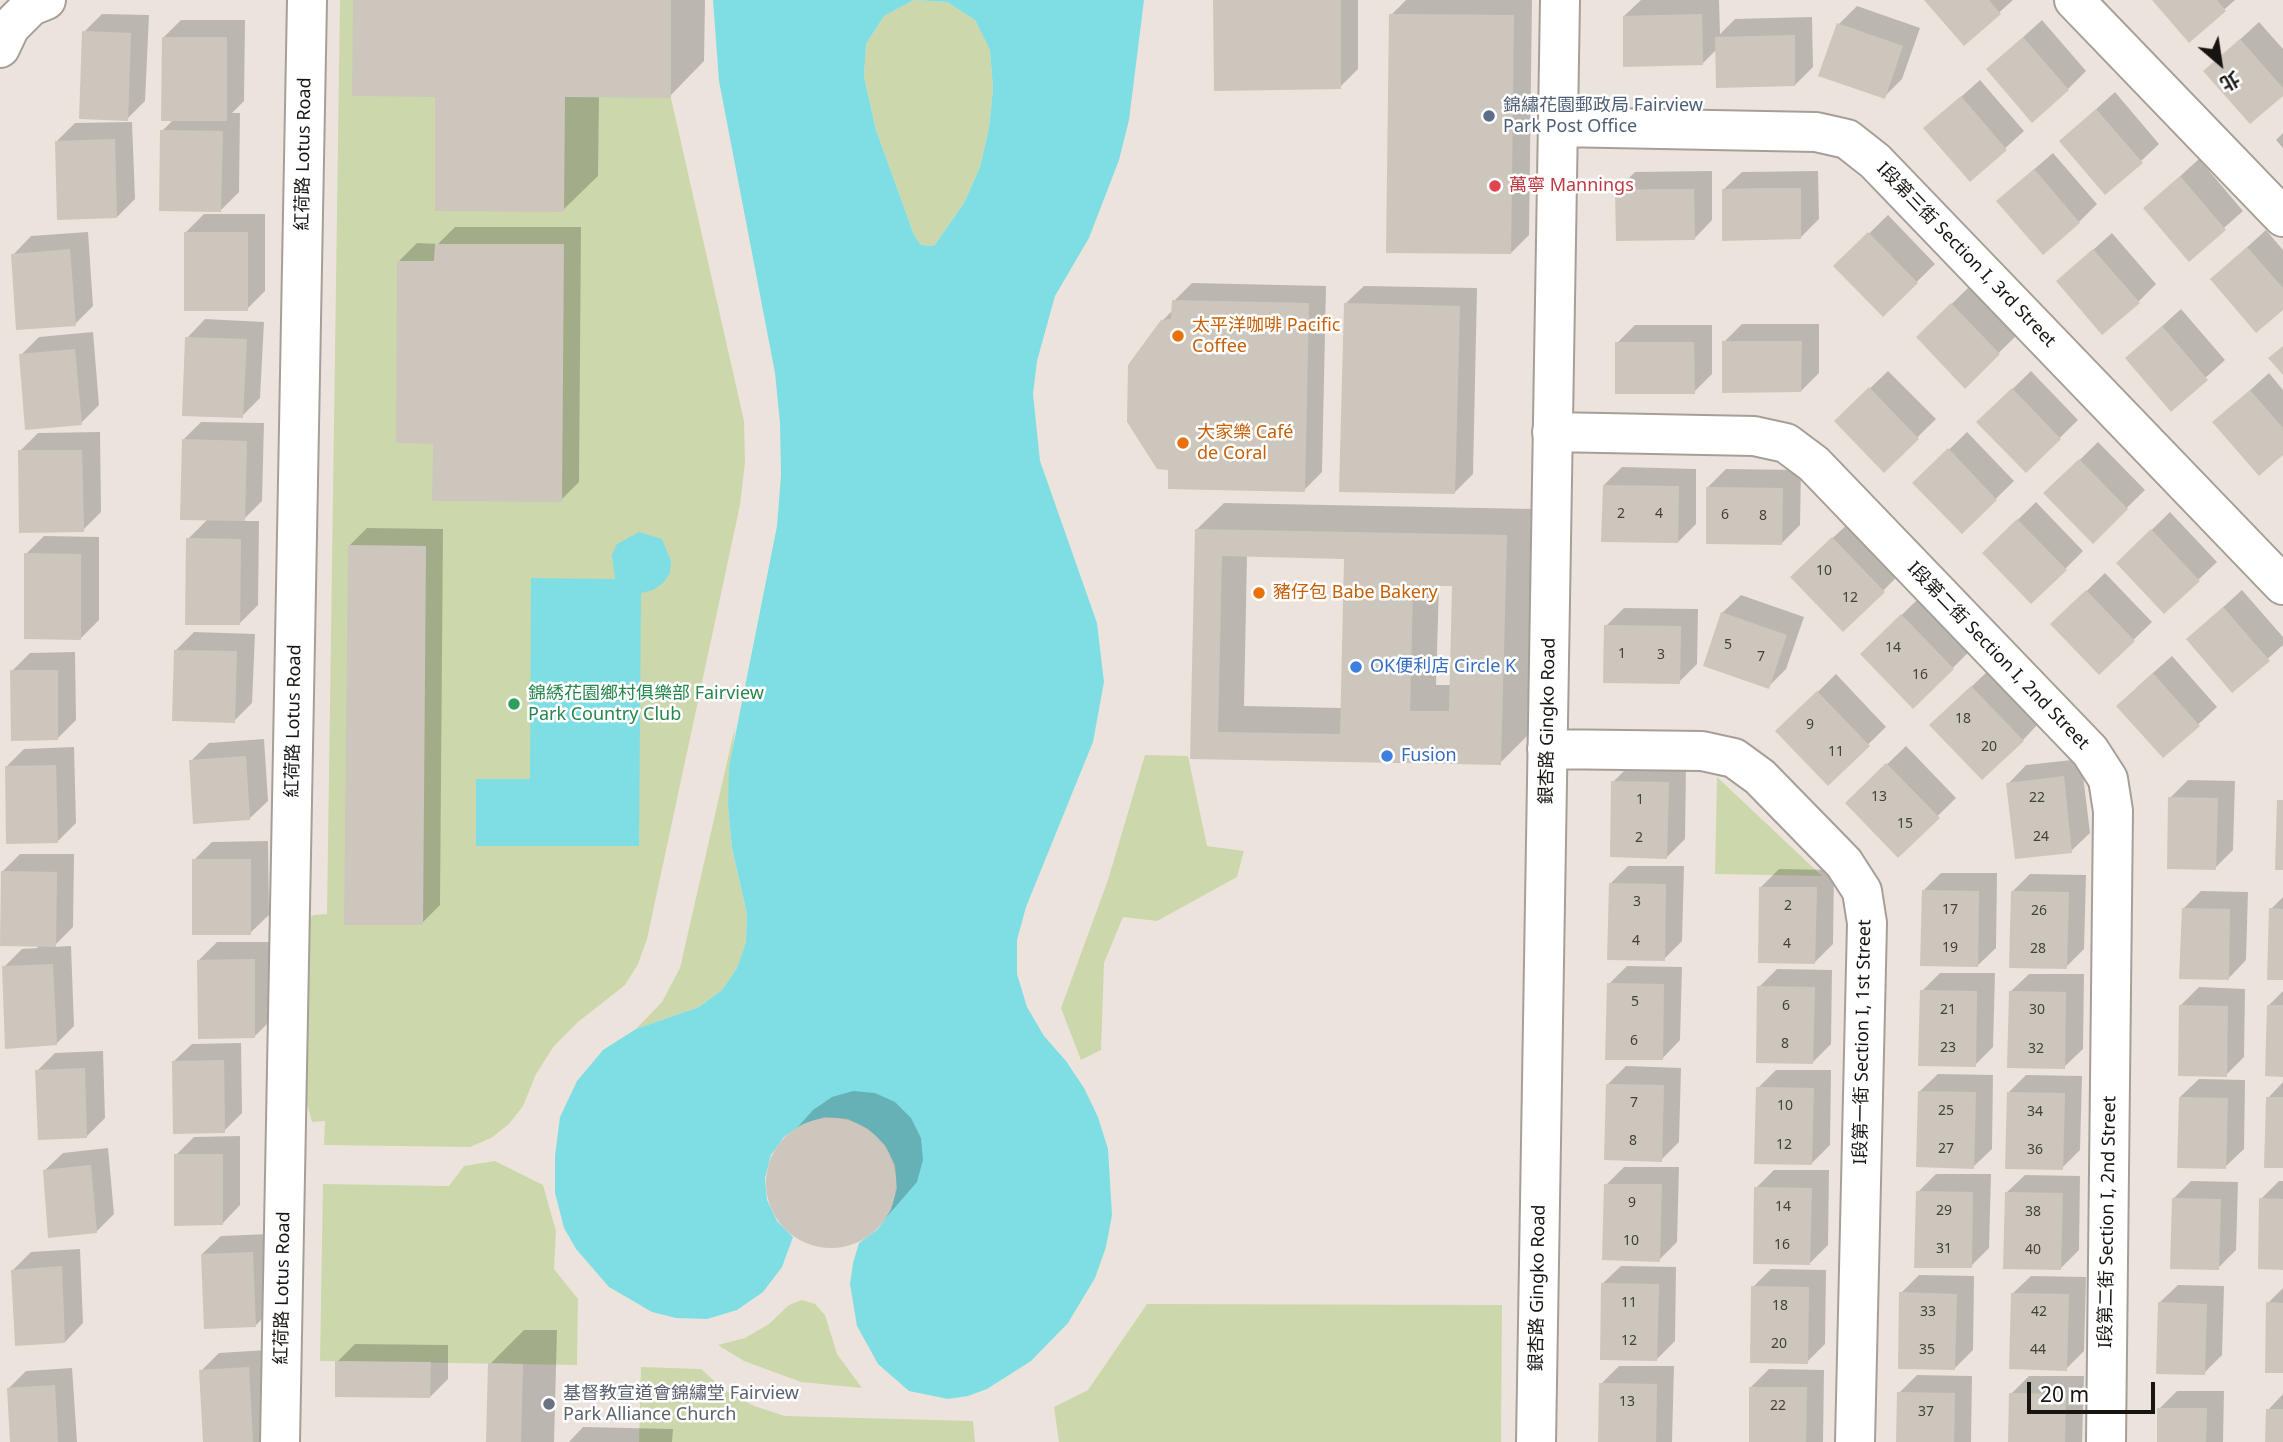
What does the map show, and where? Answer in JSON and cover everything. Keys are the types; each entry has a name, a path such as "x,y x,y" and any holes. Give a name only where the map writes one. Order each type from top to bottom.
{"street":[{"path":"0,48 10,27 31,6 46,0"},
{"name":"紅荷路 Lotus Road","path":"281,1442 307,0"},
{"name":"銀杏路 Gingko Road","path":"1536,1442 1560,0"},
{"path":"2074,0 2283,217"},
{"name":"I段第三街 Section I, 3rd Street","path":"1558,127 1816,132 1847,139 1875,161 2283,584"},
{"name":"I段第二街 Section I, 2nd Street","path":"1552,432 1754,436 1786,443 1814,464 2090,751 2108,779 2113,811 2106,1442"},
{"name":"I段第一街 Section I, 1st Street","path":"1547,749 1702,751 1734,758 1760,777 1844,863 1862,891 1867,923 1855,1442"}],"green space":[{"name":"錦綉花園鄉村俱樂部 Fairview Park Country Club","path":"340,0 671,0 671,98 744,421 745,463 740,505 647,939 638,964 625,985 578,1022 554,1046 536,1074 523,1106 509,1124 491,1138 470,1147 324,1145 325,1121 312,1122 302,1086 299,924 314,915 327,914"},
{"path":"914,0 947,2 975,20 990,50 993,89 989,128 980,167 964,203 934,246 921,245 914,235 876,130 864,77 866,44 884,16"},
{"path":"735,727 728,807 732,848 747,914 746,942 737,968 722,990 699,1007 636,1029 662,1002 680,968"},
{"path":"1145,755 1188,756 1207,846 1244,851 1237,877 1157,921 1123,917 1104,963 1101,1050 1081,1060 1061,1008 1108,880"},
{"path":"1717,777 1822,876 1715,874"},
{"path":"495,1161 543,1185 556,1231 554,1269 578,1299 577,1365 320,1361 323,1184 449,1186 464,1166"},
{"path":"802,1300 815,1304 825,1315 837,1354 862,1388 801,1382 744,1361 718,1345 745,1338 769,1324 789,1305"},
{"path":"1147,1304 1502,1305 1501,1442 1059,1442 1054,1407 1088,1390"},
{"path":"641,1367 701,1369 726,1391 754,1406 785,1416 973,1421 975,1442 639,1442"}],"water":[{"path":"713,0 914,0 1144,0 1129,120 1119,160 1089,238 1055,296 1037,361 1033,394 1040,461 1097,623 1104,682 1093,742 1026,907 1017,940 1017,974 1027,1007 1044,1036 1066,1061 1084,1088 1098,1117 1108,1149 1112,1215 1106,1247 1095,1278 1068,1323 1031,1361 987,1389 968,1396 948,1399 909,1391 878,1364 857,1326 850,1284 853,1263 859,1243 878,1229 891,1210 897,1188 895,1165 885,1145 868,1129 848,1119 825,1117 803,1124 784,1137 771,1155 765,1178 767,1200 777,1221 793,1237 782,1267 763,1292 737,1310 707,1319 676,1318 652,1312 609,1287 576,1249 564,1228 555,1193 555,1156 560,1117 577,1081 603,1050 636,1029 699,1007 722,990 737,968 746,942 747,914 732,848 728,807 729,767 777,526 781,475 780,423 775,373 719,81","holes":["914,0 947,2 975,20 990,50 993,89 989,128 980,167 964,203 934,246 921,245 914,235 876,130 864,77 866,44 884,16"]},
{"path":"639,532 662,539 671,561 670,573 663,583 653,590 641,593 639,846 476,846 476,779 530,779 531,578 615,579 612,555 617,544"}],"building":[{"path":"353,0 671,0 671,98 565,97 564,212 435,211 435,97 352,96"},
{"path":"1213,0 1341,0 1341,89 1214,91"},
{"path":"1924,0 1989,0 2001,14 1964,46"},
{"path":"2152,0 2217,0 2226,11 2189,43"},
{"path":"1389,14 1514,15 1511,254 1386,253"},
{"path":"1702,14 1703,65 1623,67 1623,16"},
{"path":"1837,23 1903,46 1885,99 1818,76"},
{"path":"82,31 131,33 128,121 79,119"},
{"path":"1795,35 1795,86 1716,88 1715,37"},
{"path":"162,37 227,37 227,121 161,121"},
{"path":"2023,37 2069,90 2032,123 1986,69"},
{"path":"2240,39 2283,88 2283,96 2250,124 2203,71"},
{"path":"1961,96 2007,150 1970,182 1923,128"},
{"path":"2096,109 2143,163 2105,195 2059,141"},
{"path":"160,130 223,131 221,212 159,211"},
{"path":"115,139 117,218 57,220 55,141"},
{"path":"2034,169 2080,223 2043,255 1996,201"},
{"path":"2180,176 2226,230 2189,262 2143,208"},
{"path":"1801,188 1801,239 1722,241 1722,189"},
{"path":"1694,189 1695,240 1616,241 1615,190"},
{"path":"184,232 248,232 248,311 184,311"},
{"path":"1868,232 1918,283 1883,317 1833,266"},
{"path":"435,244 564,244 562,502 432,501 433,444 396,443 397,261 434,261"},
{"path":"2247,247 2283,288 2283,310 2256,333 2210,279"},
{"path":"70,249 76,326 16,330 11,254"},
{"path":"2093,249 2140,303 2102,335 2056,281"},
{"path":"1172,300 1309,303 1305,492 1168,489 1168,470 1157,469 1127,422 1128,365 1161,320 1171,319"},
{"path":"1344,303 1460,306 1455,494 1339,492"},
{"path":"1951,303 2000,354 1965,389 1916,337"},
{"path":"2162,326 2208,380 2171,412 2125,358"},
{"path":"185,337 247,339 243,418 182,416"},
{"path":"1722,341 1802,341 1801,392 1722,393"},
{"path":"1615,342 1694,342 1695,394 1615,394"},
{"path":"2283,346 2283,375 2268,358"},
{"path":"75,349 82,425 25,430 19,354"},
{"path":"1869,387 1919,439 1884,473 1834,421"},
{"path":"2012,388 2061,439 2026,473 1976,422"},
{"path":"2250,390 2283,428 2283,455 2259,476 2212,422"},
{"path":"182,439 247,441 245,521 180,520"},
{"path":"1948,448 1997,500 1962,534 1912,483"},
{"path":"18,450 82,450 84,532 19,533"},
{"path":"2079,459 2128,509 2093,544 2043,493"},
{"path":"1603,485 1679,486 1678,543 1601,542"},
{"path":"1706,487 1783,488 1782,545 1706,544"},
{"path":"2017,519 2067,570 2031,604 1982,553"},
{"path":"1195,529 1507,535 1501,765 1190,759","holes":["1222,556 1344,559 1340,734 1218,732","1413,586 1452,586 1449,711 1410,711"]},
{"path":"2151,529 2200,581 2164,614 2116,563"},
{"path":"1832,537 1885,592 1843,632 1790,577"},
{"path":"186,538 241,539 240,625 185,625"},
{"path":"348,545 426,546 423,925 344,925"},
{"path":"24,553 81,554 81,640 24,639"},
{"path":"2086,590 2135,641 2099,675 2050,624"},
{"path":"2223,607 2270,661 2232,693 2186,639"},
{"path":"1721,612 1787,635 1769,689 1703,666"},
{"path":"1901,614 1954,669 1913,709 1860,654"},
{"path":"1604,625 1681,626 1680,684 1603,683"},
{"path":"174,650 237,651 235,723 172,721"},
{"path":"10,670 58,670 58,740 11,741"},
{"path":"2153,673 2200,726 2163,758 2116,706"},
{"path":"1971,686 2024,741 1982,780 1929,725"},
{"path":"1817,691 1870,746 1828,786 1775,731"},
{"path":"246,756 250,820 193,824 189,760"},
{"path":"1886,763 1940,818 1898,858 1845,803"},
{"path":"56,765 58,843 6,844 5,766"},
{"path":"2064,776 2072,853 2015,859 2006,783"},
{"path":"1611,781 1669,782 1667,859 1610,857"},
{"path":"2168,797 2218,798 2216,870 2167,869"},
{"path":"2277,800 2283,800 2283,870 2275,870"},
{"path":"192,859 251,859 251,935 192,935"},
{"path":"1,871 57,872 56,947 0,946"},
{"path":"1609,883 1666,884 1665,961 1607,960"},
{"path":"1759,887 1817,887 1815,964 1758,963"},
{"path":"1922,890 1979,891 1978,967 1920,966"},
{"path":"2011,891 2069,892 2067,969 2009,968"},
{"path":"2182,908 2230,909 2229,980 2179,979"},
{"path":"2269,908 2283,909 2283,980 2267,980"},
{"path":"255,959 255,1038 198,1039 197,960"},
{"path":"53,964 57,1045 5,1049 2,966"},
{"path":"1607,983 1664,984 1663,1060 1605,1060"},
{"path":"1757,986 1815,987 1813,1064 1756,1063"},
{"path":"1920,990 1977,991 1976,1067 1918,1066"},
{"path":"2009,991 2066,992 2065,1069 2007,1068"},
{"path":"2179,1005 2228,1006 2227,1077 2178,1076"},
{"path":"2267,1005 2283,1005 2283,1077 2265,1076"},
{"path":"224,1060 225,1133 173,1134 172,1061"},
{"path":"85,1068 87,1138 38,1140 35,1070"},
{"path":"1606,1084 1664,1085 1662,1162 1604,1160"},
{"path":"1756,1087 1814,1088 1812,1165 1754,1164"},
{"path":"1918,1091 1976,1092 1974,1169 1916,1167"},
{"path":"2007,1092 2065,1093 2063,1170 2005,1169"},
{"path":"2179,1097 2228,1098 2226,1169 2177,1168"},
{"path":"2266,1097 2283,1097 2283,1168 2264,1168"},
{"path":"831,1118 856,1123 877,1137 891,1158 896,1183 891,1208 877,1229 856,1243 831,1248 806,1243 785,1229 771,1208 766,1183 771,1158 785,1137 806,1123"},
{"path":"174,1154 223,1154 223,1225 174,1226"},
{"path":"91,1165 97,1233 48,1238 43,1170"},
{"path":"1604,1184 1662,1184 1660,1262 1602,1260"},
{"path":"1754,1187 1812,1188 1810,1265 1753,1264"},
{"path":"1916,1191 1973,1192 1972,1268 1914,1268"},
{"path":"2005,1192 2063,1193 2061,1270 2003,1269"},
{"path":"2172,1198 2221,1199 2219,1270 2170,1269"},
{"path":"2259,1198 2283,1199 2283,1270 2258,1269"},
{"path":"253,1252 256,1327 204,1329 201,1254"},
{"path":"62,1266 65,1343 15,1346 11,1270"},
{"path":"1601,1283 1659,1284 1657,1361 1600,1360"},
{"path":"1751,1286 1809,1287 1808,1364 1750,1363"},
{"path":"1899,1292 1957,1294 1955,1370 1898,1369"},
{"path":"2011,1293 2069,1294 2067,1371 2009,1369"},
{"path":"2158,1302 2207,1304 2205,1375 2156,1374"},
{"path":"2266,1302 2283,1303 2283,1373 2265,1373"},
{"path":"335,1361 431,1362 430,1398 335,1397"},
{"path":"488,1363 523,1364 521,1442 486,1442"},
{"path":"249,1367 253,1442 203,1442 199,1370"},
{"path":"1599,1383 1657,1384 1656,1442 1598,1442"},
{"path":"55,1385 58,1442 10,1442 7,1388"},
{"path":"1749,1387 1807,1387 1806,1442 1749,1442"},
{"path":"1897,1392 1955,1393 1954,1442 1896,1442"},
{"path":"2009,1393 2066,1394 2065,1442 2008,1442"},
{"path":"2157,1408 2207,1408 2206,1442 2157,1442"},
{"path":"2266,1409 2283,1409 2283,1442 2265,1442"}],"place":[{"name":"錦繡花園郵政局 Fairview Park Post Office","path":"1489,116"},
{"name":"萬寧 Mannings","path":"1495,186"},
{"name":"太平洋咖啡 Pacific Coffee","path":"1178,336"},
{"name":"大家樂 Café de Coral","path":"1183,443"},
{"name":"豬仔包 Babe Bakery","path":"1259,593"},
{"name":"OK便利店 Circle K","path":"1356,667"},
{"name":"錦綉花園鄉村俱樂部 Fairview Park Country Club","path":"514,704"},
{"name":"Fusion","path":"1387,756"},
{"name":"基督教宣道會錦繡堂 Fairview Park Alliance Church","path":"549,1404"}]}
